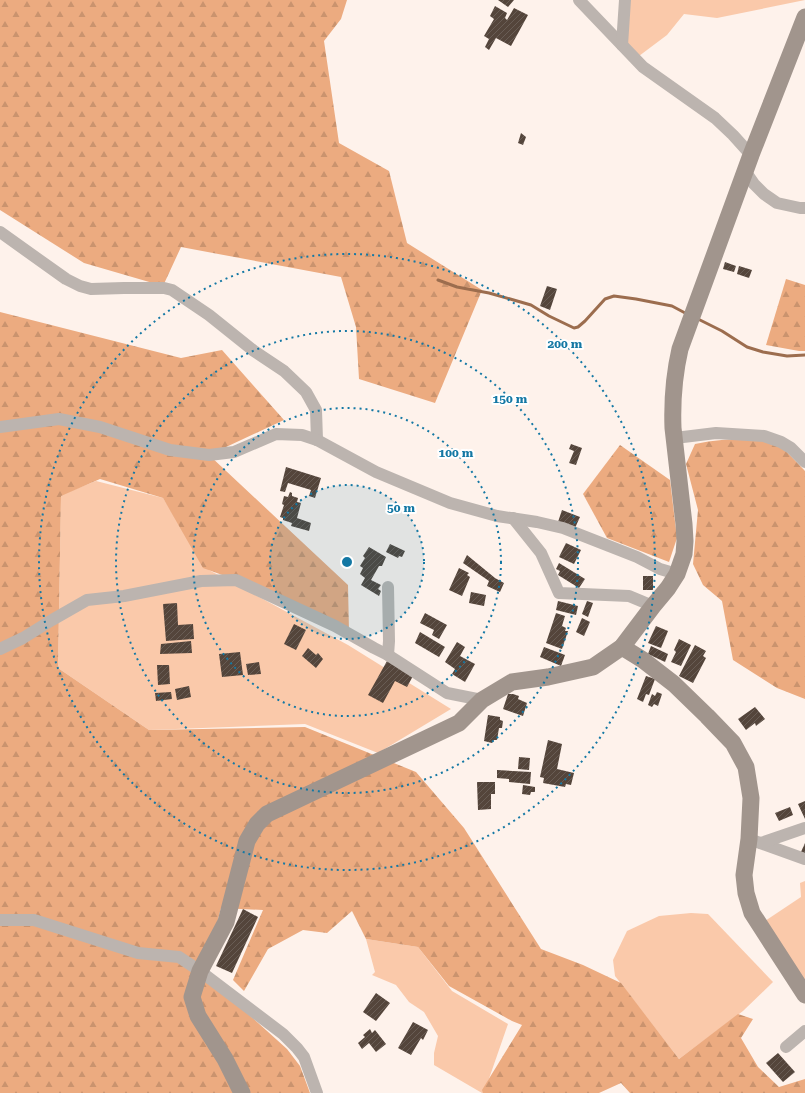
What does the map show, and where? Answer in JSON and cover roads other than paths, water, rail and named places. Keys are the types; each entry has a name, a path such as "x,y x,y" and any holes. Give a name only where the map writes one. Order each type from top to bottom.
{"street":[{"path":"579,0 643,67 715,118 751,155"},
{"path":"622,45 625,0"},
{"path":"242,1093 224,1059 198,1016 192,997 200,971 226,922 247,841 257,824 268,814 459,723 482,700 512,682 548,677 593,667 622,647 668,588 677,574 684,554 684,524 673,414 676,369 680,349 751,155 805,17"},
{"path":"745,172 764,194 777,203 805,208"},
{"path":"0,232 66,279 80,286 91,289 164,288 172,290 209,315 254,351 284,371 306,392 316,410 317,440"},
{"path":"0,427 59,419 100,428 170,450 209,455 234,452 276,434 302,435 317,440 376,472 450,503 497,516 562,528 638,557 660,568 677,574"},
{"path":"675,438 716,433 764,436 782,442 791,448 805,462"},
{"path":"514,518 541,553 559,593 629,596 653,606"},
{"path":"0,649 23,638 88,600 124,596 201,581 236,580 335,626 388,655 447,693 482,700"},
{"path":"388,587 388,655"},
{"path":"622,647 643,660 674,684 708,716 733,743 746,767 751,798 755,841 744,875 746,893 752,913 805,996"},
{"path":"755,841 805,828"},
{"path":"755,841 805,859"},
{"path":"0,920 34,920 138,953 179,957 200,971 283,1034 304,1057 317,1093"},
{"path":"786,1047 805,1031"}],"waterway":[{"path":"438,280 457,287 489,293 531,305 549,316 574,328 578,327 585,321 605,299 614,296 672,306 687,314"},
{"path":"696,318 722,331 747,347 763,352 787,356 805,355"}]}
